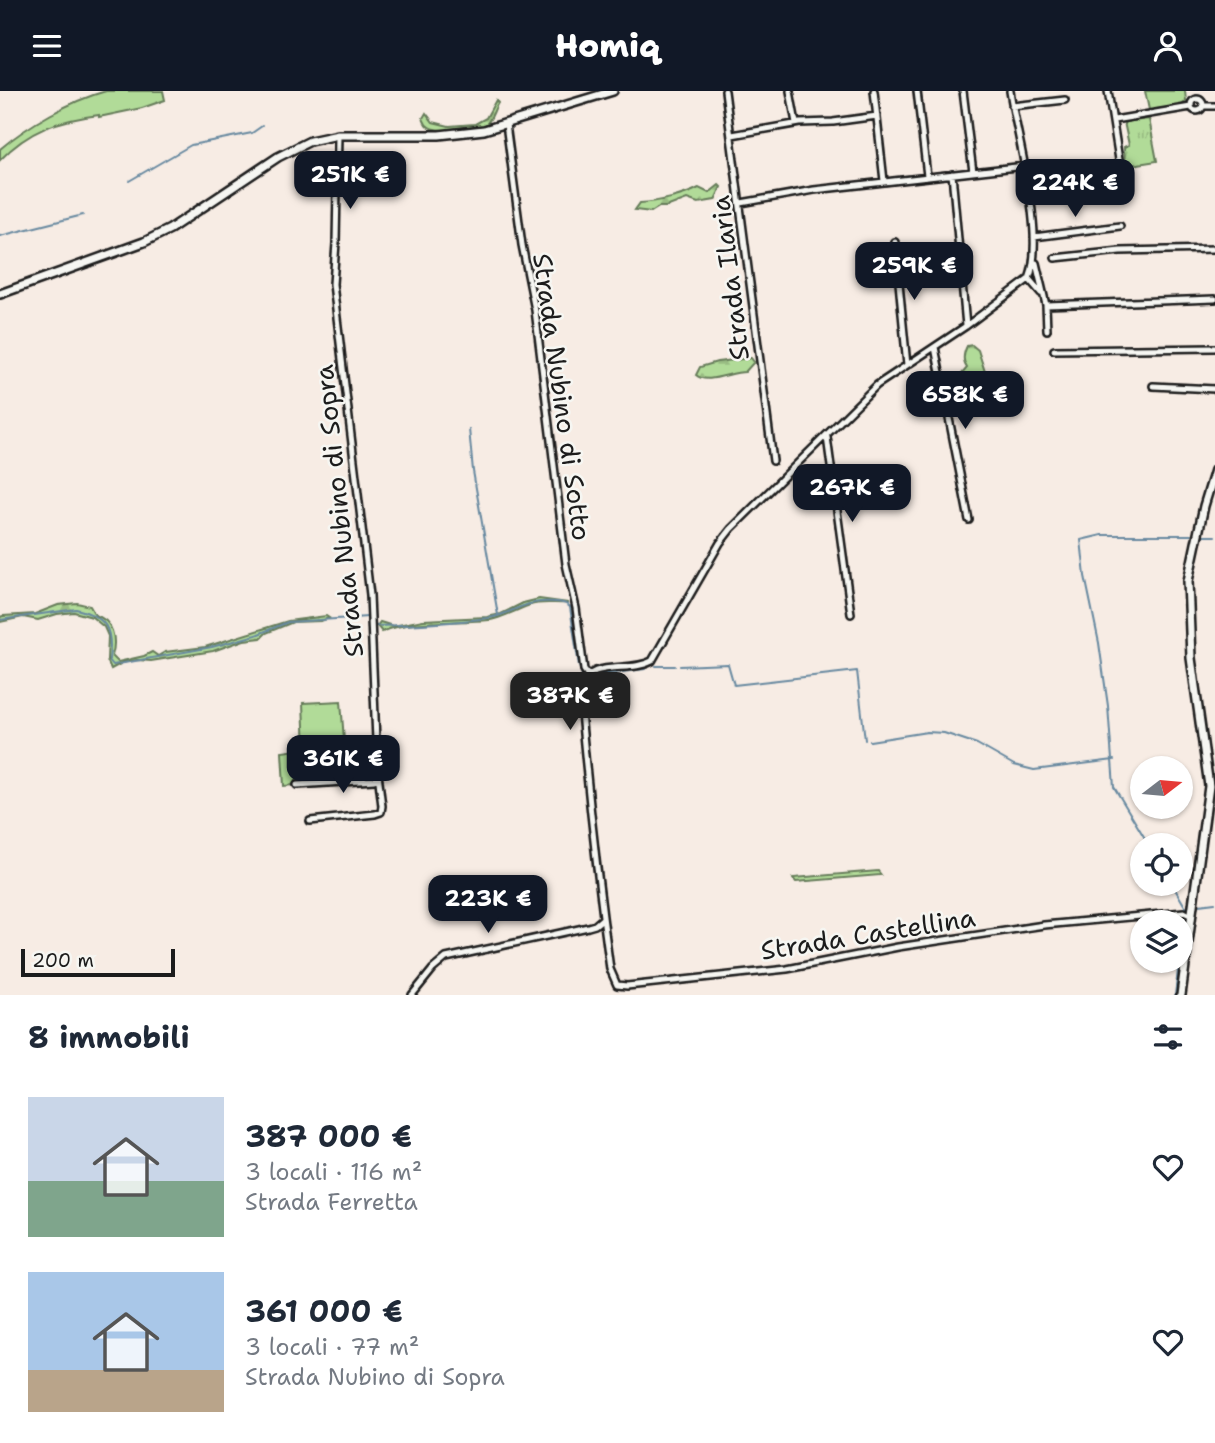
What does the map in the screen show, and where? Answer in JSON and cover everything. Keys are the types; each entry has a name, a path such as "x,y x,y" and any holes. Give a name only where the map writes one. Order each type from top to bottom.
{"street":[{"path":"0,294 144,242 170,229 294,148 310,141 338,135 462,134 506,124 613,91"},
{"name":"Strada Ilaria","path":"725,91 773,461"},
{"path":"790,91 796,123"},
{"path":"874,91 884,181"},
{"path":"916,91 927,176"},
{"path":"962,91 973,172"},
{"path":"587,674 598,669 644,665 652,660 720,543 731,529 877,385 966,326 1029,279 1033,269 1034,237 1025,166 1010,91"},
{"path":"1027,180 1118,168 1114,120 1108,91"},
{"path":"1191,107 1192,97 1201,100 1203,106"},
{"path":"1012,106 1065,100"},
{"path":"1114,120 1191,107 1198,112 1203,106"},
{"path":"1203,106 1215,106"},
{"path":"732,135 796,123 833,122 877,116"},
{"name":"Strada Nubino di Sotto","path":"506,124 522,245 535,310 566,564 576,608 584,670 587,674"},
{"name":"Strada Nubino di Sopra","path":"310,821 381,812 382,806 378,777 373,620 333,284 338,135"},
{"path":"741,204 814,190 1025,166"},
{"path":"952,174 966,326"},
{"path":"1034,237 1120,226"},
{"path":"895,241 907,365"},
{"path":"1055,258 1120,251 1215,249"},
{"path":"1034,257 1046,306 1048,330"},
{"path":"1029,279 1043,295"},
{"path":"1046,306 1215,299"},
{"path":"935,347 970,520"},
{"path":"1054,350 1215,348"},
{"path":"1153,386 1215,389"},
{"path":"827,437 851,614"},
{"path":"1193,910 1209,786 1194,683 1187,598 1192,557 1215,470"},
{"name":"Strada Castellina","path":"587,674 579,689 602,919 613,979 617,985 787,969 898,947 1044,925 1130,917"},
{"path":"297,785 374,780 378,777"},
{"path":"412,995 433,969 446,958 595,925 602,919"},
{"path":"595,925 604,931"},
{"path":"1181,995 1184,973"}],"green space":[{"path":"106,91 163,91 165,100 142,108 99,117 84,117 45,128 22,141 0,160 0,149 23,131 64,107"},
{"path":"1145,91 1185,91 1186,101 1181,106 1149,110"},
{"path":"496,100 498,103 491,118 480,128 433,129 423,118 426,113 433,122 449,126 475,124 486,118"},
{"path":"1149,119 1157,161 1125,166 1124,147 1129,145 1124,122"},
{"path":"719,185 721,187 715,200 698,203 687,199 651,212 635,210 640,203 671,198 699,188 709,193"},
{"path":"972,345 978,350 986,375 956,384 945,384 947,379 957,380 967,368 964,355 967,346"},
{"path":"751,358 754,362 745,372 706,379 696,375 700,367"},
{"path":"539,599 568,603 534,604 489,620 420,623 382,632 377,626 380,622 393,626 423,620 487,617"},
{"path":"77,603 90,606 95,615 110,626 114,637 112,656 118,662 152,652 158,656 165,652 205,647 288,621 326,616 329,618 293,622 266,633 261,638 244,640 213,651 151,661 137,660 111,669 107,660 108,636 104,627 92,617 74,612 38,620 23,617 0,622 0,617 3,616 35,614 58,605"},
{"path":"341,701 347,780 284,786 282,752 305,749 303,703"},
{"path":"878,871 881,875 796,882 793,878"}],"waterway":[{"path":"129,181 191,145 252,133 262,126"},
{"path":"0,236 83,215"},
{"path":"469,429 473,471 498,615"},
{"path":"1142,833 1114,787 1108,706 1081,540 1102,535 1191,535"},
{"path":"1202,536 1215,536"},
{"path":"374,617 375,626 432,624 495,617 533,603 564,603 570,607 582,675"},
{"path":"0,620 76,609 86,612 106,626 110,640 109,660 113,665 212,647 256,635 288,622 368,617"},
{"path":"680,666 728,664 734,685 857,671 865,740"},
{"path":"656,666 675,666"},
{"path":"593,676 645,669"},
{"path":"870,741 927,732 944,733 977,744 1014,765 1034,770 1114,760"},
{"path":"1179,896 1186,908 1188,907"},
{"path":"1199,905 1215,903"},
{"path":"1175,995 1178,973"}]}
